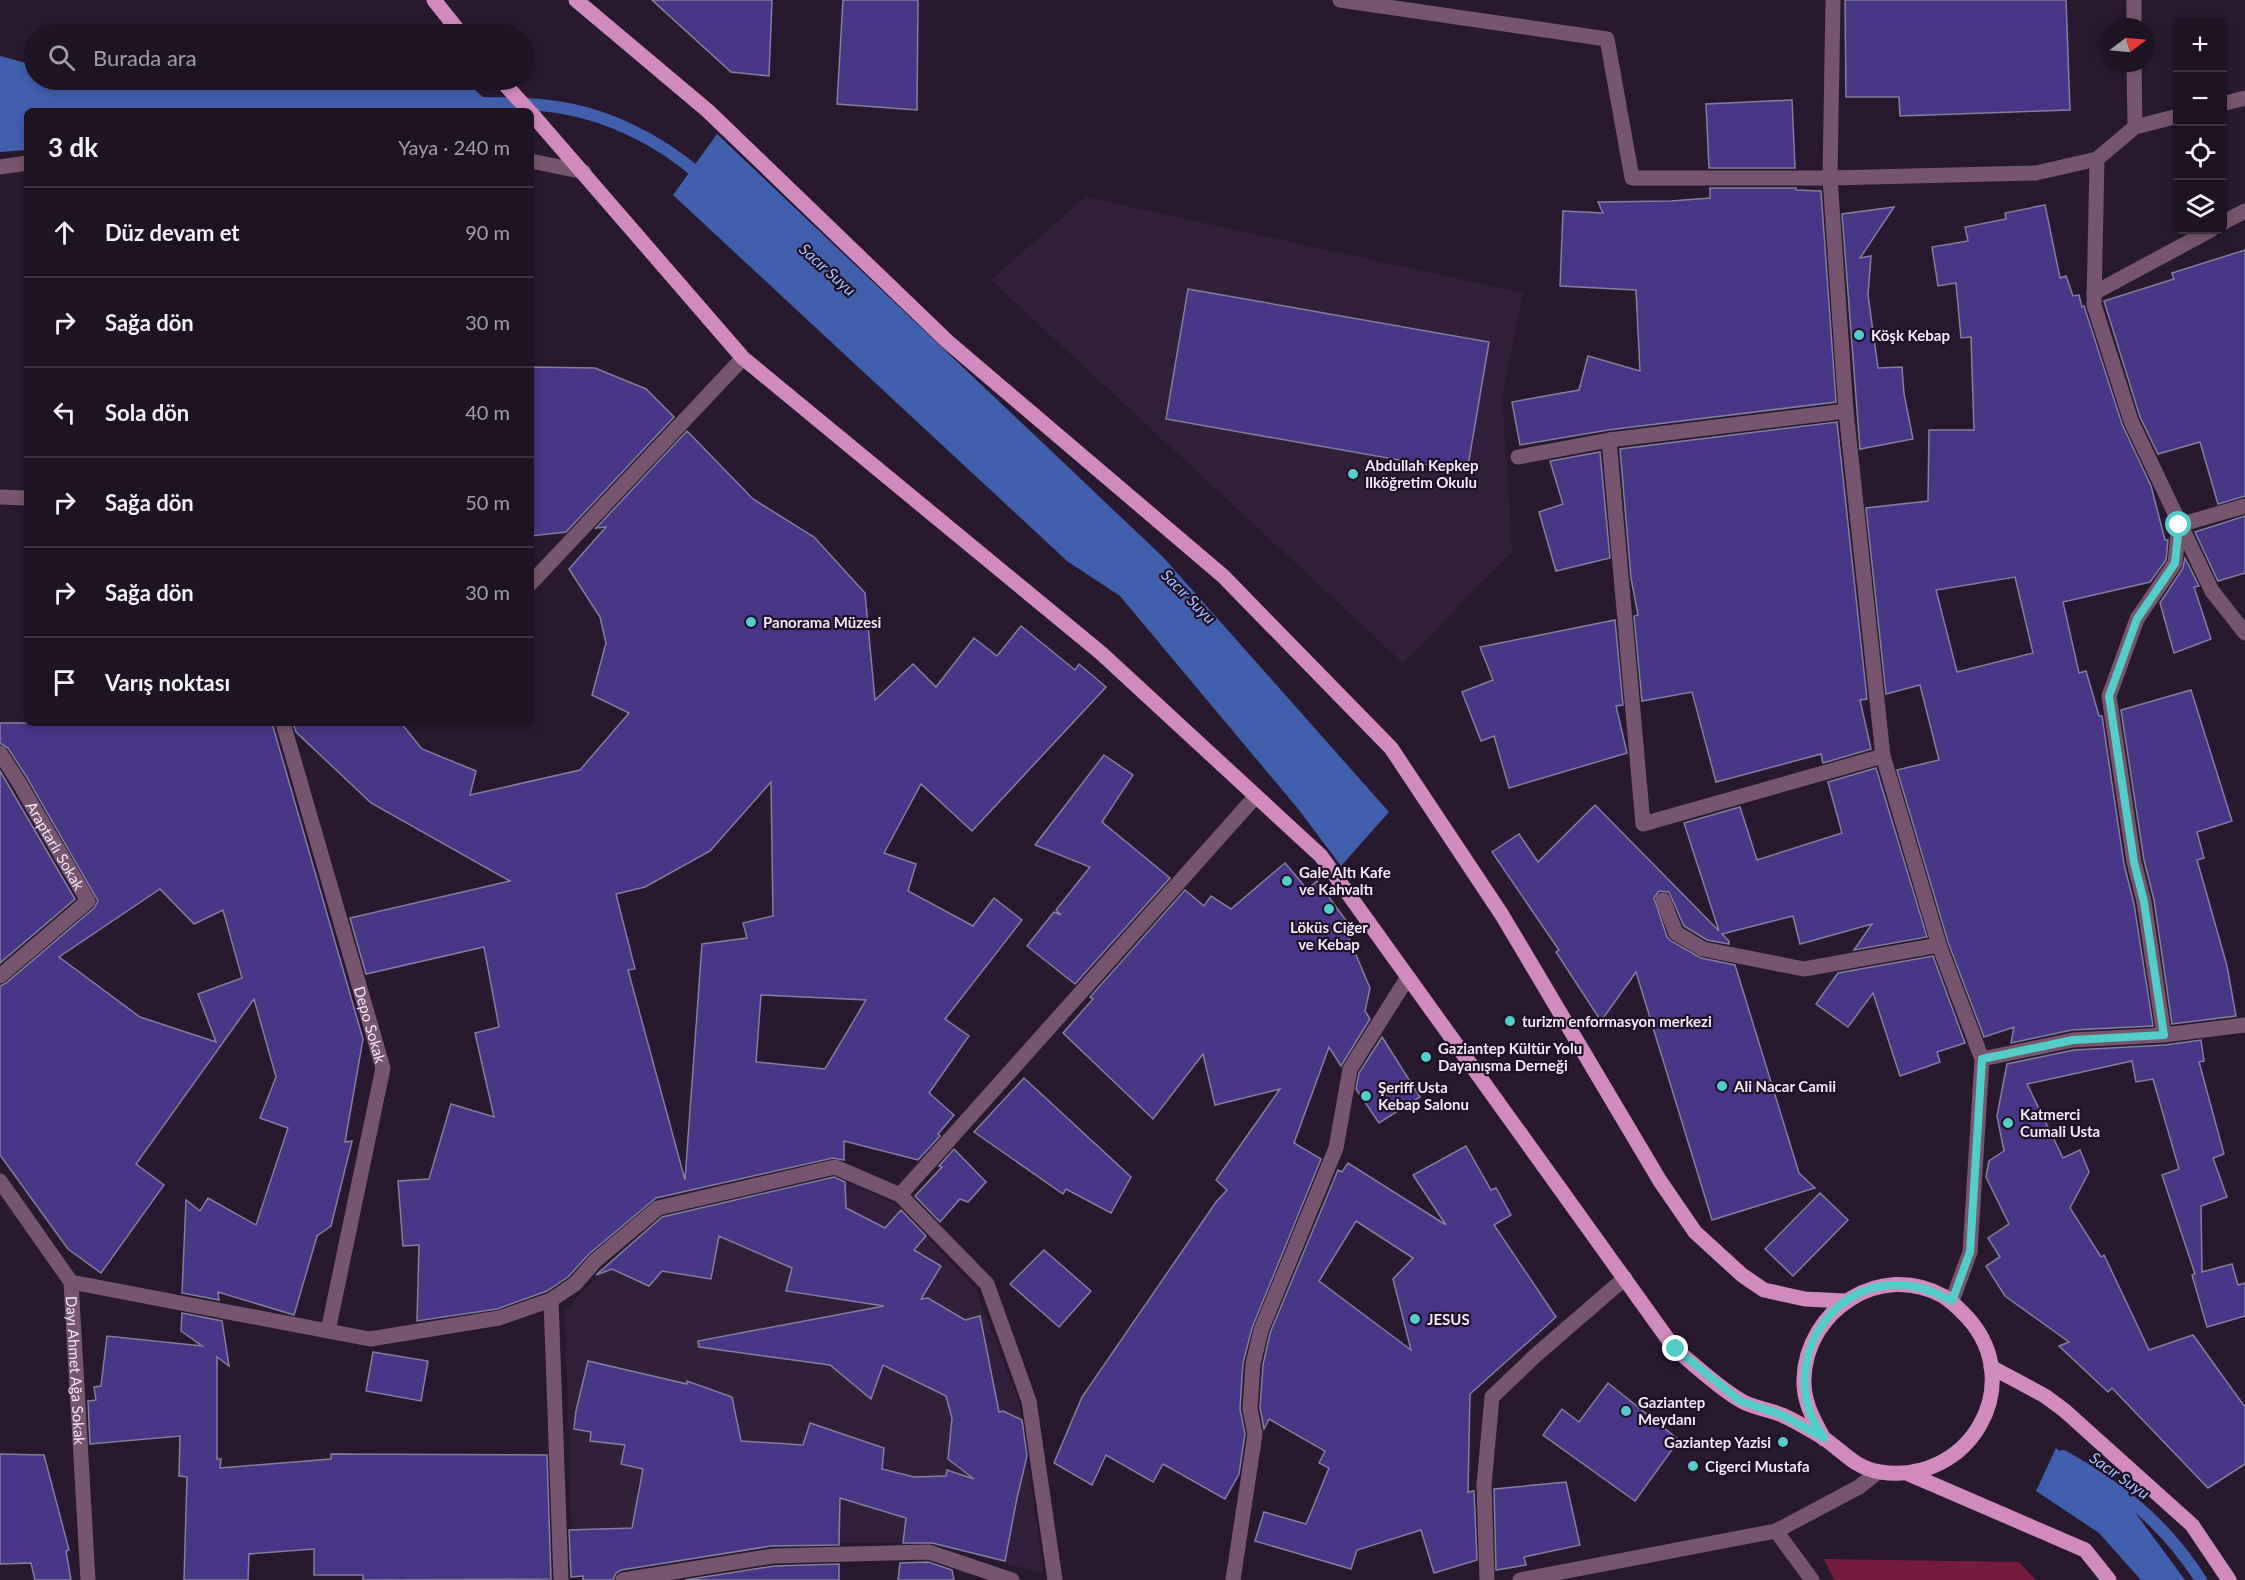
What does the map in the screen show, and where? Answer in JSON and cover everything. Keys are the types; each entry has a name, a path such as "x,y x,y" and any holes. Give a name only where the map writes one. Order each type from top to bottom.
{"main road":[{"path":"434,0 453,24"},
{"path":"576,0 708,111 948,342 1223,576 1390,748 1502,915 1660,1181 1695,1232 1742,1275 1764,1290 1805,1299 1845,1301"},
{"path":"510,90 526,108"},
{"path":"534,116 743,358 1101,653 1322,856 1676,1349 1740,1401 1782,1415 1824,1438 1848,1460 1878,1472 1909,1474 2085,1550 2109,1580"},
{"path":"1824,1438 1809,1412 1804,1381 1808,1350 1822,1322 1845,1301 1873,1288 1904,1284 1934,1291 1952,1301 1979,1331 1991,1360 1992,1392 1983,1422 1965,1447 1940,1465 1909,1474"},
{"path":"1991,1367 2045,1396 2081,1425 2192,1525 2229,1580"}],"street":[{"path":"1340,0 1607,39 1632,178 1830,178 2036,173 2097,159 2135,127 2173,117"},
{"path":"1833,0 1830,178 1846,411 1883,756 1939,945 1982,1059 1970,1252 1952,1301"},
{"path":"2134,0 2134,18"},
{"path":"2134,72 2135,127"},
{"path":"2227,103 2245,98"},
{"path":"2097,159 2094,305 2131,421 2212,591 2245,633"},
{"path":"534,161 584,172"},
{"path":"0,167 24,163"},
{"path":"2227,221 2245,211"},
{"path":"2094,293 2204,234"},
{"path":"534,581 743,358"},
{"path":"1518,457 1609,440 1846,411"},
{"path":"1609,440 1643,824 1883,756"},
{"path":"0,497 24,498"},
{"path":"2179,525 2245,506"},
{"path":"2164,1035 2144,902 2134,862 2109,696 2137,619 2175,563 2179,525"},
{"name":"Depo Sokak","path":"284,726 383,1068 328,1331"},
{"name":"Araptarlı Sokak","path":"0,753 88,901 0,976"},
{"path":"900,1195 1256,796"},
{"path":"1663,900 1676,933 1703,949 1803,969 1939,945"},
{"path":"1233,1580 1255,1434 1250,1409 1253,1364 1261,1330 1336,1148 1350,1069 1408,977"},
{"path":"1982,1059 2073,1040 2164,1035 2245,1025"},
{"path":"71,1282 370,1339 499,1318 551,1300 575,1284 596,1261 658,1208 835,1167 900,1195 987,1284 1029,1401 1054,1580"},
{"name":"Dayı Ahmet Ağa Sokak","path":"0,1181 71,1282 88,1580"},
{"path":"1487,1580 1484,1485 1492,1398 1536,1355 1625,1278"},
{"path":"551,1300 561,1580"},
{"path":"1520,1580 1776,1531 1860,1487 1878,1472"},
{"path":"1776,1531 1812,1580"},
{"path":"623,1580 773,1556 929,1552 1012,1580"}],"shaded area":[{"name":"Abdullah Kepkep Ilköğretim Okulu","path":"1085,197 1523,293 1502,396 1512,552 1403,663 991,280"},
{"path":"840,1179 898,1206 976,1290 1019,1402 1044,1574 931,1543 772,1543 573,1576 565,1311 599,1274 665,1218"},
{"path":"1824,1559 2019,1562 2036,1580 1834,1580"}],"water":[{"path":"0,56 24,62 24,90 475,90 494,108 24,108 24,150 0,152"},
{"path":"717,134 1163,557 1389,812 1341,866 1299,810 1120,596 1067,561 673,195"},
{"path":"2056,1448 2134,1511 2185,1580 2141,1580 2099,1533 2036,1491"}],"building":[{"path":"652,0 772,0 769,76 731,72"},
{"path":"843,0 918,0 917,110 837,104"},
{"path":"1845,0 2066,0 2070,110 1900,116 1899,97 1846,97"},
{"path":"1792,100 1795,168 1709,168 1706,104"},
{"path":"1710,188 1796,188 1796,190 1821,191 1836,402 1608,430 1520,445 1512,402 1579,390 1588,356 1640,371 1636,290 1560,286 1563,211 1603,213 1598,202 1710,198"},
{"path":"2045,205 2060,278 2066,276 2073,296 2079,295 2082,307 2084,306 2122,424 2151,486 2165,540 2168,540 2166,560 2150,582 2063,602 2079,673 2086,671 2099,716 2102,716 2124,864 2134,904 2153,1026 2072,1030 2011,1043 2014,1027 1984,1037 1948,942 1897,770 1939,760 1920,685 1886,694 1866,508 1928,501 1929,430 1974,430 1971,337 1961,338 1956,283 1938,286 1932,247 1968,241 1965,227 2006,219 2005,213","holes":["2015,577 2033,653 1957,672 1936,590"]},
{"path":"1894,207 1860,258 1871,256 1868,295 1878,368 1902,367 1904,394 1913,439 1860,449 1842,214"},
{"path":"2245,250 2245,496 2218,504 2200,442 2158,454 2140,417 2104,301 2174,279 2172,273"},
{"path":"1188,289 1489,342 1467,472 1166,419"},
{"path":"534,367 595,368 646,389 674,417 566,532 534,536"},
{"path":"1837,422 1867,699 1860,700 1871,749 1823,763 1821,754 1716,782 1692,692 1642,701 1634,616 1638,615 1631,578 1620,449"},
{"path":"687,431 753,499 814,537 865,593 875,700 913,664 936,687 974,638 997,656 1021,626 1075,670 1079,664 1106,687 972,831 921,784 884,853 916,864 908,891 973,926 994,898 1022,920 945,1019 969,1036 929,1093 954,1115 938,1134 940,1136 918,1160 844,1141 844,1160 833,1158 656,1198 589,1254 568,1277 547,1291 497,1309 417,1321 419,1245 403,1246 398,1181 429,1179 451,1104 494,1117 475,1033 499,1027 484,947 366,974 350,918 510,881 371,803 296,732 294,726 403,726 422,749 476,771 470,795 580,770 629,713 592,695 606,643 600,617 569,569 606,527 596,528","holes":["771,782 773,916 743,923 747,938 702,944 685,1180 628,970 635,969 616,894 645,887 710,851","761,995 866,1000 825,1069 756,1062"]},
{"path":"1600,452 1610,558 1556,571 1539,512 1563,504 1550,461"},
{"path":"2245,516 2245,573 2218,581 2195,532"},
{"path":"2185,558 2199,586 2194,587 2211,639 2174,653 2160,603 2183,568"},
{"path":"1615,620 1623,705 1616,706 1627,753 1509,788 1494,736 1481,741 1462,692 1493,680 1480,647"},
{"path":"2191,690 2232,821 2197,832 2204,858 2197,860 2227,966 2236,1016 2172,1024 2154,900 2144,860 2121,710"},
{"path":"0,723 24,723 24,726 273,726 363,1039 345,1142 352,1141 331,1226 317,1236 294,1315 218,1292 219,1300 182,1293 186,1200 200,1211 208,1198 256,1225 288,1128 260,1118 276,1077 254,999 136,1164 164,1185 101,1273 68,1249 0,1155 0,986 94,908 98,901 8,748 0,743","holes":["160,889 194,924 223,910 242,978 198,994 216,1042 140,1017 59,957"]},
{"path":"1104,755 1133,775 1102,822 1170,878 1075,984 1027,946 1054,912 1061,915 1056,910 1090,867 1035,845"},
{"path":"1876,768 1927,937 1854,950 1872,924 1800,944 1793,916 1722,934 1729,944 1707,940 1684,926 1669,892 1659,891 1654,898 1667,937 1671,941 1701,958 1735,965 1799,1173 1815,1188 1712,1220 1636,972 1601,1021 1556,952 1559,950 1492,852 1519,834 1538,862 1595,805 1719,931 1684,823 1740,807 1757,860 1842,833 1828,782"},
{"path":"0,771 75,899 0,963"},
{"path":"1285,863 1307,889 1317,881 1351,927 1345,929 1370,988 1365,1011 1370,1019 1341,1066 1329,1047 1294,1143 1321,1159 1252,1328 1243,1363 1240,1409 1245,1434 1239,1474 1225,1499 1163,1464 1153,1482 1106,1455 1092,1485 1054,1463 1082,1397 1216,1202 1227,1190 1216,1180 1280,1089 1215,1105 1203,1054 1153,1119 1063,1033 1093,999 1090,997 1185,890 1204,906 1211,896 1231,909"},
{"path":"1933,956 1965,1043 1937,1052 1940,1062 1900,1076 1873,993 1848,1027 1816,1004 1838,973"},
{"path":"1382,1037 1420,1097 1379,1123 1356,1089 1359,1073"},
{"path":"2201,1040 2204,1061 2199,1062 2224,1154 2213,1158 2227,1197 2201,1206 2202,1272 2232,1264 2238,1285 2245,1283 2245,1316 2207,1327 2192,1275 2195,1274 2162,1175 2179,1169 2153,1079 2136,1082 2132,1061 2027,1084 2063,1158 2080,1150 2089,1172 2070,1208 2101,1257 2104,1255 2149,1350 2193,1335 2245,1407 2245,1464 2208,1488 2112,1388 2108,1392 2059,1346 2069,1342 2005,1296 1986,1266 2000,1257 1988,1238 2009,1224 1986,1177 1989,1161 2004,1151 1997,1116 2007,1064 2074,1050 2165,1045"},
{"path":"1024,1078 1131,1177 1111,1213 1066,1189 1063,1194 974,1132"},
{"path":"1466,1146 1491,1190 1496,1188 1511,1215 1494,1225 1556,1317 1470,1394 1468,1492 1474,1491 1477,1560 1434,1573 1421,1530 1357,1550 1351,1569 1255,1541 1264,1512 1306,1524 1329,1468 1319,1463 1325,1451 1269,1419 1264,1429 1260,1408 1263,1365 1270,1333 1338,1170 1342,1172 1348,1163 1446,1225 1413,1175","holes":["1356,1221 1413,1258 1393,1279 1411,1350 1319,1281"]},
{"path":"954,1149 986,1182 968,1202 960,1199 940,1222 915,1196 942,1167 939,1166"},
{"path":"834,1177 845,1182 846,1208 885,1228 901,1210 926,1236 914,1250 941,1266 921,1299 928,1298 965,1320 980,1316 999,1412 1003,1411 1022,1420 1027,1456 1005,1561 932,1543 903,1543 906,1518 840,1498 839,1545 771,1546 621,1570 616,1573 613,1580 583,1580 583,1576 571,1577 569,1530 632,1528 643,1469 621,1464 625,1445 590,1441 591,1432 574,1429 588,1361 687,1384 687,1381 732,1397 741,1441 803,1445 810,1423 884,1448 882,1469 914,1477 946,1476 947,1470 974,1479 948,1459 952,1418 946,1396 883,1365 871,1399 830,1365 699,1347 698,1341 884,1306 786,1291 792,1268 719,1236 711,1279 662,1271 649,1286 612,1269 596,1275 662,1217"},
{"path":"1820,1193 1848,1220 1793,1276 1765,1249"},
{"path":"1044,1250 1091,1291 1059,1327 1010,1284"},
{"path":"182,1313 222,1321 229,1366 217,1357 217,1459 221,1459 220,1468 331,1459 331,1454 547,1455 551,1579 363,1580 363,1575 314,1575 314,1549 249,1554 248,1580 184,1580 187,1477 179,1476 180,1436 90,1444 88,1401 96,1400 94,1387 101,1386 107,1336 202,1346 181,1331"},
{"path":"373,1352 428,1361 421,1401 366,1391"},
{"path":"1608,1383 1679,1440 1635,1501 1543,1435 1562,1409 1579,1422"},
{"path":"0,1454 44,1455 69,1550 66,1551 71,1580 35,1580 31,1563 0,1564"},
{"path":"1566,1482 1580,1545 1524,1557 1526,1565 1496,1570 1494,1489"},
{"path":"928,1562 952,1570 954,1580 898,1580 900,1563"},
{"path":"839,1564 839,1580 685,1580 774,1566"}],"waterway":[{"name":"Sacır Suyu","path":"475,103 540,105 563,108 607,120 628,128 667,150 703,178"},
{"name":"Sacır Suyu","path":"2063,1456 2104,1481 2140,1509 2172,1541 2201,1580"}],"place":[{"name":"Köşk Kebap","path":"1859,335"},
{"name":"Abdullah Kepkep Ilköğretim Okulu","path":"1353,474"},
{"name":"Panorama Müzesi","path":"751,622"},
{"name":"Gale Altı Kafe ve Kahvaltı","path":"1287,881"},
{"name":"Löküs Ciğer ve Kebap","path":"1329,909"},
{"name":"turizm enformasyon merkezi","path":"1510,1021"},
{"name":"Gaziantep Kültür Yolu Dayanışma Derneği","path":"1426,1057"},
{"name":"Ali Nacar Camii","path":"1722,1086"},
{"name":"Şeriff Usta Kebap Salonu","path":"1366,1096"},
{"name":"Katmerci Cumali Usta","path":"2008,1123"},
{"name":"JESUS","path":"1415,1319"},
{"name":"Gaziantep Meydanı","path":"1626,1411"},
{"name":"Gaziantep Yazisi","path":"1783,1442"},
{"name":"Cigerci Mustafa","path":"1693,1466"}],"route":[{"path":"1676,1349 1740,1401 1782,1415 1824,1438 1809,1412 1804,1381 1808,1350 1822,1322 1845,1301 1873,1288 1904,1284 1934,1291 1952,1301 1970,1252 1982,1059 2073,1040 2164,1035 2144,902 2134,862 2109,696 2137,619 2175,563 2179,525"}]}
